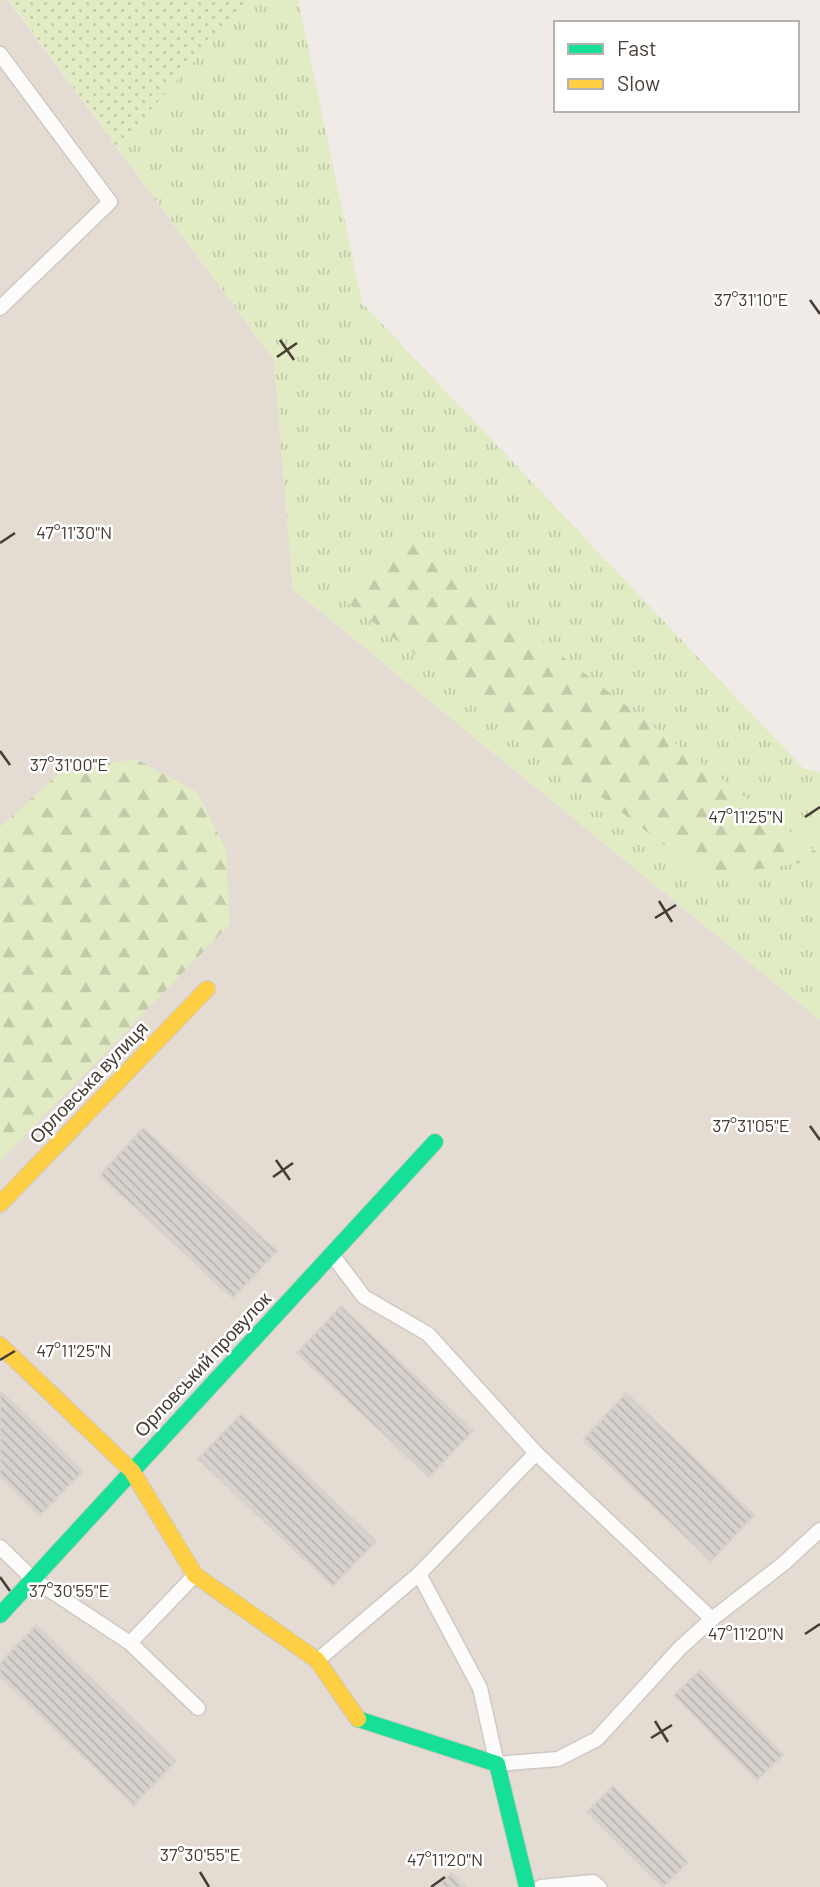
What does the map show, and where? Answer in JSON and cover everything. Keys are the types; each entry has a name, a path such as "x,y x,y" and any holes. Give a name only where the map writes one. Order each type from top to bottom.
{"street":[{"name":"Орловська вулиця","path":"0,1204 207,989"},
{"name":"Орловський провулок","path":"0,1615 435,1142"},
{"path":"0,1345 132,1471 195,1575 317,1660 359,1720 497,1763 527,1887"}],"lane":[{"path":"0,54 110,202 0,308"},
{"path":"332,1254 364,1297 428,1334 536,1453 712,1619"},
{"path":"317,1660 419,1574 536,1453"},
{"path":"419,1574 480,1688 497,1763 558,1759 597,1739 680,1648 712,1619 783,1564 820,1530"},
{"path":"0,1547 33,1579 130,1643 198,1708"},
{"path":"130,1643 195,1575"},
{"path":"541,1887 593,1882 599,1887"}],"shaded area":[{"path":"0,0 8,0 274,360 293,589 820,1020 820,1887 0,1887"}],"green space":[{"path":"9,0 249,0 117,147"},
{"path":"249,0 298,0 362,303 803,768 820,773 820,1020 293,589 274,360 117,147"},
{"path":"409,538 820,855 820,860 706,877 336,594"},
{"path":"136,759 197,792 226,850 230,924 0,1161 0,827 63,770"}],"building":[{"path":"143,1128 277,1251 233,1298 100,1175"},
{"path":"341,1306 473,1431 429,1477 297,1353"},
{"path":"0,1391 83,1471 40,1515 0,1476"},
{"path":"626,1393 754,1515 711,1561 583,1440"},
{"path":"241,1414 376,1541 333,1586 198,1459"},
{"path":"36,1625 176,1761 134,1805 0,1676 0,1663"},
{"path":"700,1670 783,1755 757,1780 674,1695"},
{"path":"613,1786 688,1862 663,1887 587,1812"},
{"path":"451,1873 465,1887 437,1887"}],"traffic: fast":[{"path":"0,1615 435,1142"},
{"path":"358,1719 497,1764 527,1887"}],"traffic: slow":[{"path":"0,1204 207,989"},
{"path":"0,1345 132,1471 195,1575 317,1660 358,1719"}]}
